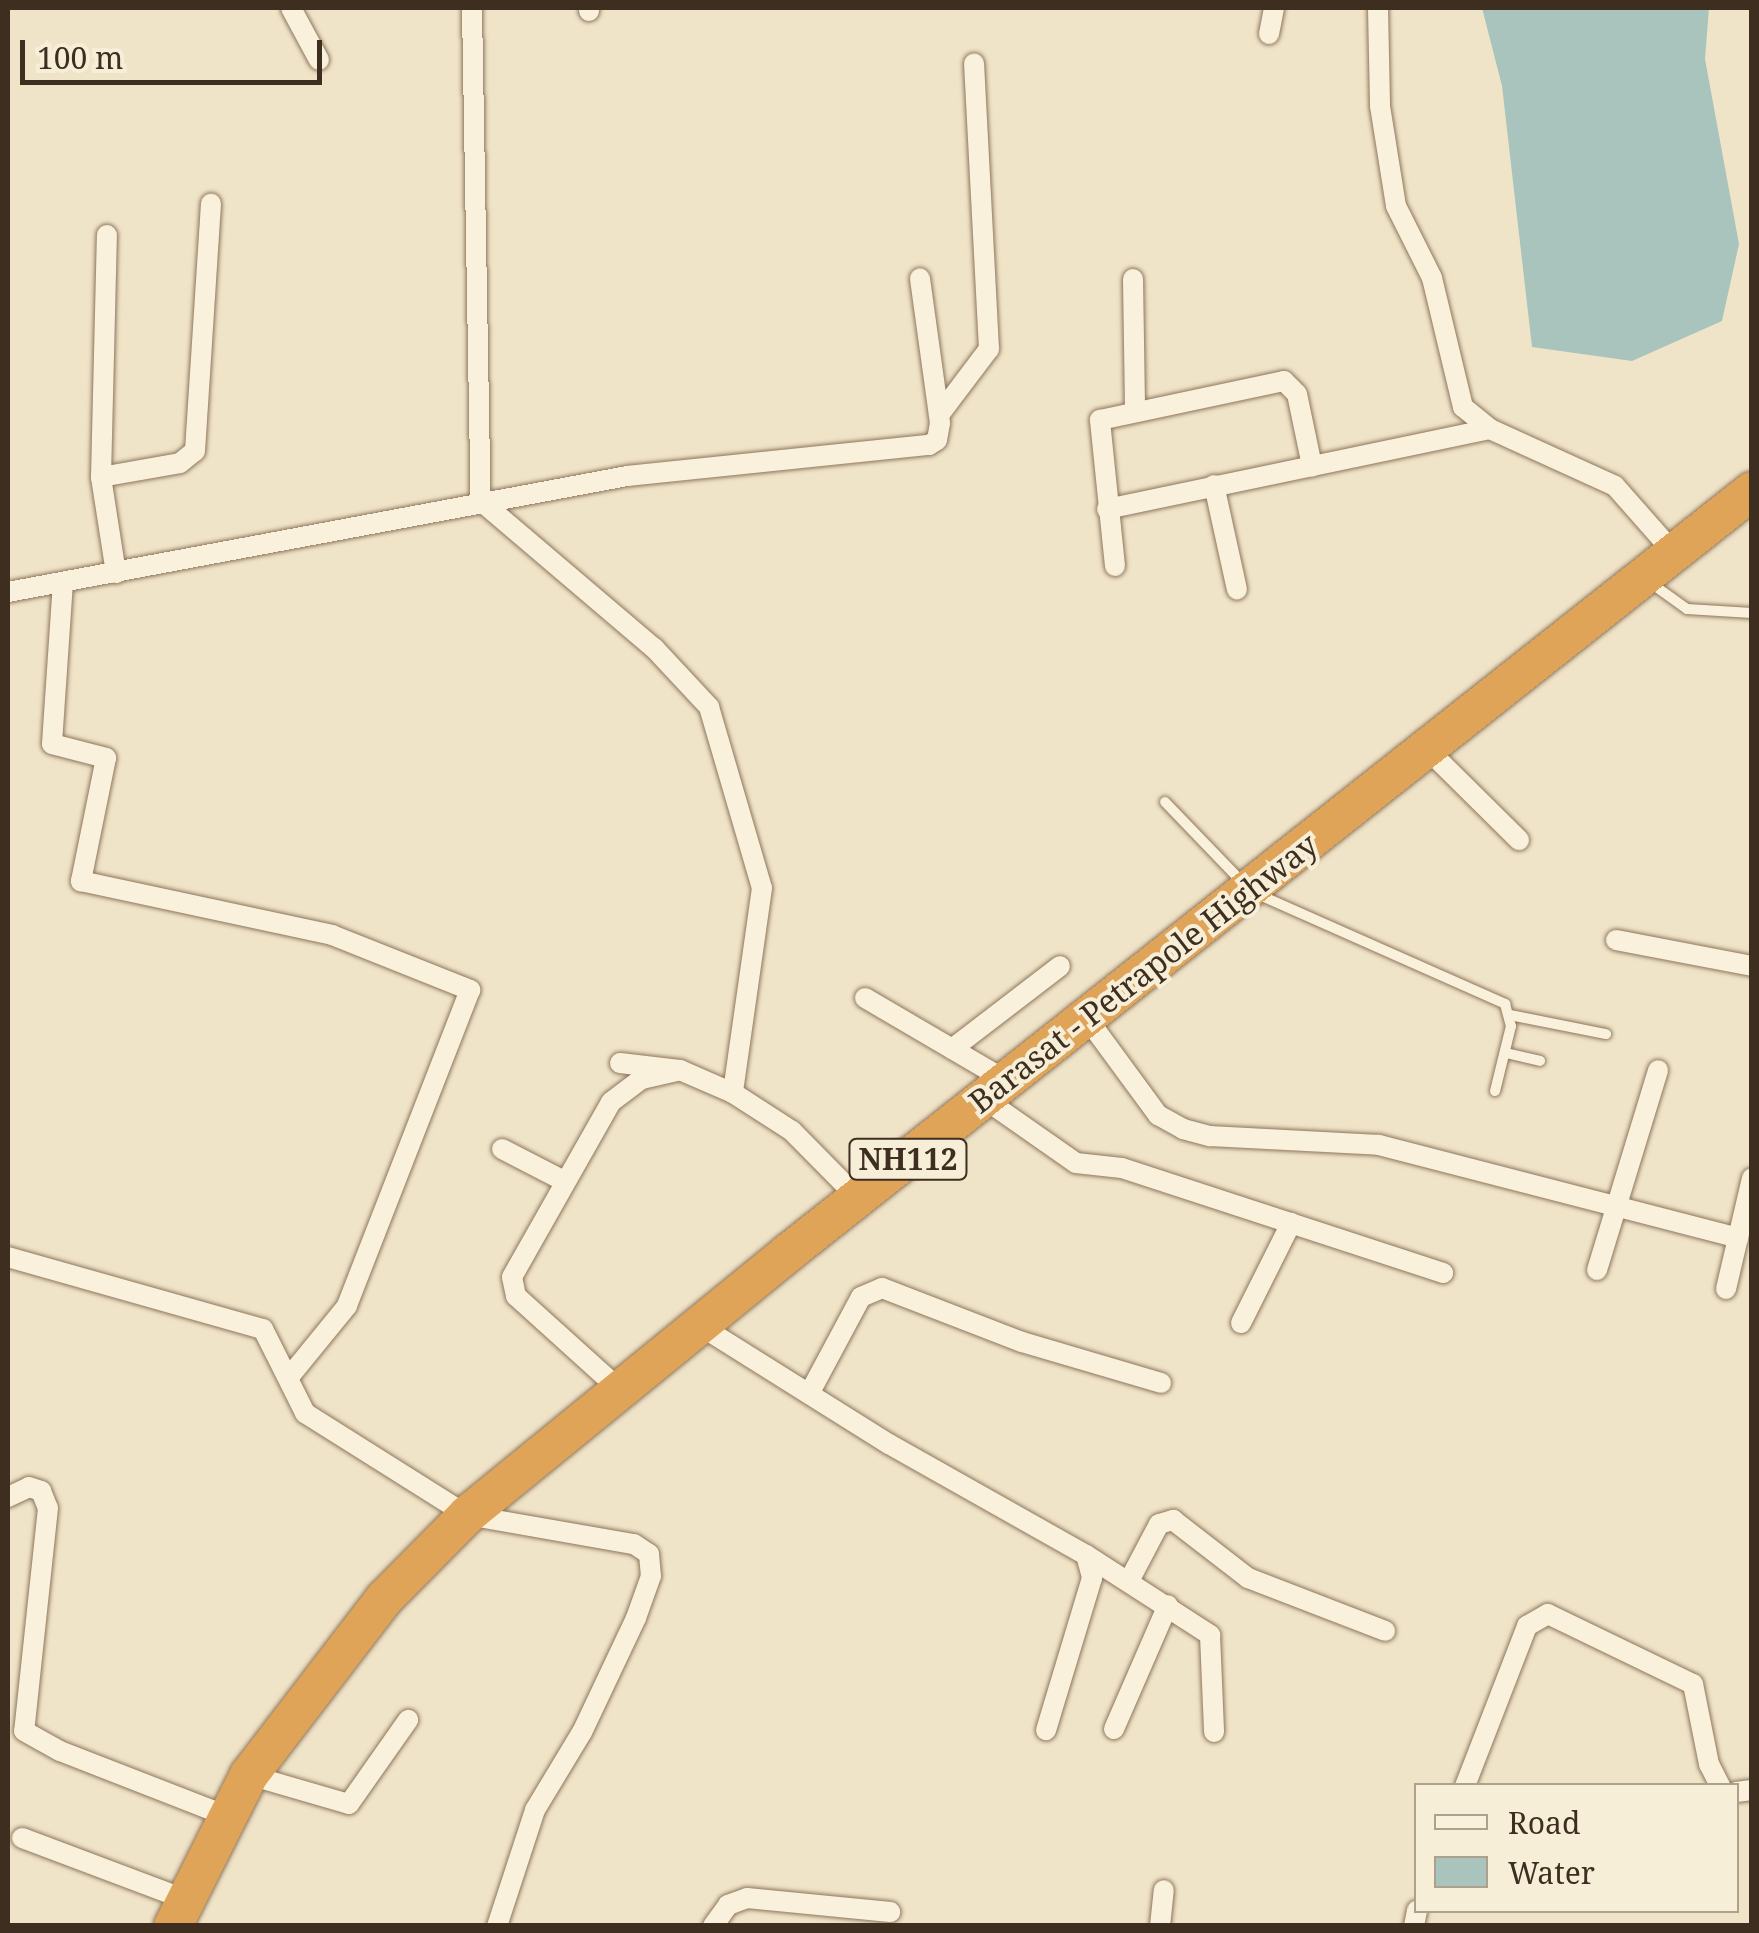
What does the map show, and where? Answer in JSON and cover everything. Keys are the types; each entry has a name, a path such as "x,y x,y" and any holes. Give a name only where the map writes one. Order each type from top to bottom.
{"highway":[{"name":"Barasat - Petrapole Highway","path":"180,1918 224,1815 249,1775 384,1599 467,1515 1086,1016 1752,491"}],"street":[{"path":"291,8 319,60"},
{"path":"472,8 481,502 654,648 710,707 762,888 733,1093"},
{"path":"1269,34 1274,8"},
{"path":"1378,8 1380,106 1396,206 1432,278 1453,385 1463,407 1490,428 1615,486 1674,553"},
{"path":"940,415 989,350 974,63"},
{"path":"101,476 180,463 195,452 211,204"},
{"path":"107,235 101,476 116,573"},
{"path":"8,592 627,476 928,445 940,432 940,415 920,278"},
{"path":"1133,279 1135,412"},
{"path":"1115,566 1097,425 1135,412 1284,381 1297,394 1312,466"},
{"path":"1107,509 1490,428"},
{"path":"1214,485 1238,590"},
{"path":"63,582 52,744 106,758 81,881 332,935 470,990 347,1306 289,1378"},
{"path":"1426,748 1520,840"},
{"path":"1616,940 1752,966"},
{"path":"952,1049 1060,966"},
{"path":"864,998 952,1049 1076,1163 1122,1168 1443,1273"},
{"path":"1086,1016 1158,1116 1184,1128 1210,1136 1379,1145 1738,1238"},
{"path":"620,1064 680,1070 733,1093 792,1131 858,1198"},
{"path":"619,1389 512,1286 564,1180 610,1102 642,1079 680,1070"},
{"path":"1597,1270 1658,1070"},
{"path":"502,1149 564,1180"},
{"path":"1726,1289 1752,1178"},
{"path":"1241,1323 1291,1223"},
{"path":"8,1257 249,1322 273,1340 305,1412 323,1427 467,1515 634,1544 652,1564 594,1709 535,1810 497,1926"},
{"path":"810,1394 861,1297 882,1288 1022,1342 1161,1383"},
{"path":"699,1325 1129,1581 1210,1635 1214,1732"},
{"path":"8,1497 29,1488 40,1491 48,1508 16,1735 224,1815"},
{"path":"1129,1581 1160,1524 1174,1520 1248,1578 1386,1630"},
{"path":"1046,1730 1092,1578 1086,1555"},
{"path":"1114,1728 1168,1605"},
{"path":"1466,1783 1528,1626 1548,1614 1693,1684 1709,1764 1718,1783"},
{"path":"249,1775 349,1804 408,1720"},
{"path":"22,1838 180,1918"},
{"path":"1160,1926 1164,1890"},
{"path":"713,1926 728,1905 747,1898 890,1912"}],"lane":[{"path":"1644,577 1686,610 1752,614"},
{"path":"1166,802 1249,890 1492,995 1510,1015 1606,1034"},
{"path":"1495,1091 1506,1054 1510,1015"},
{"path":"1506,1054 1540,1061"}],"water":[{"path":"1482,8 1709,8 1705,59 1739,244 1722,321 1632,361 1532,347 1502,86"}]}
